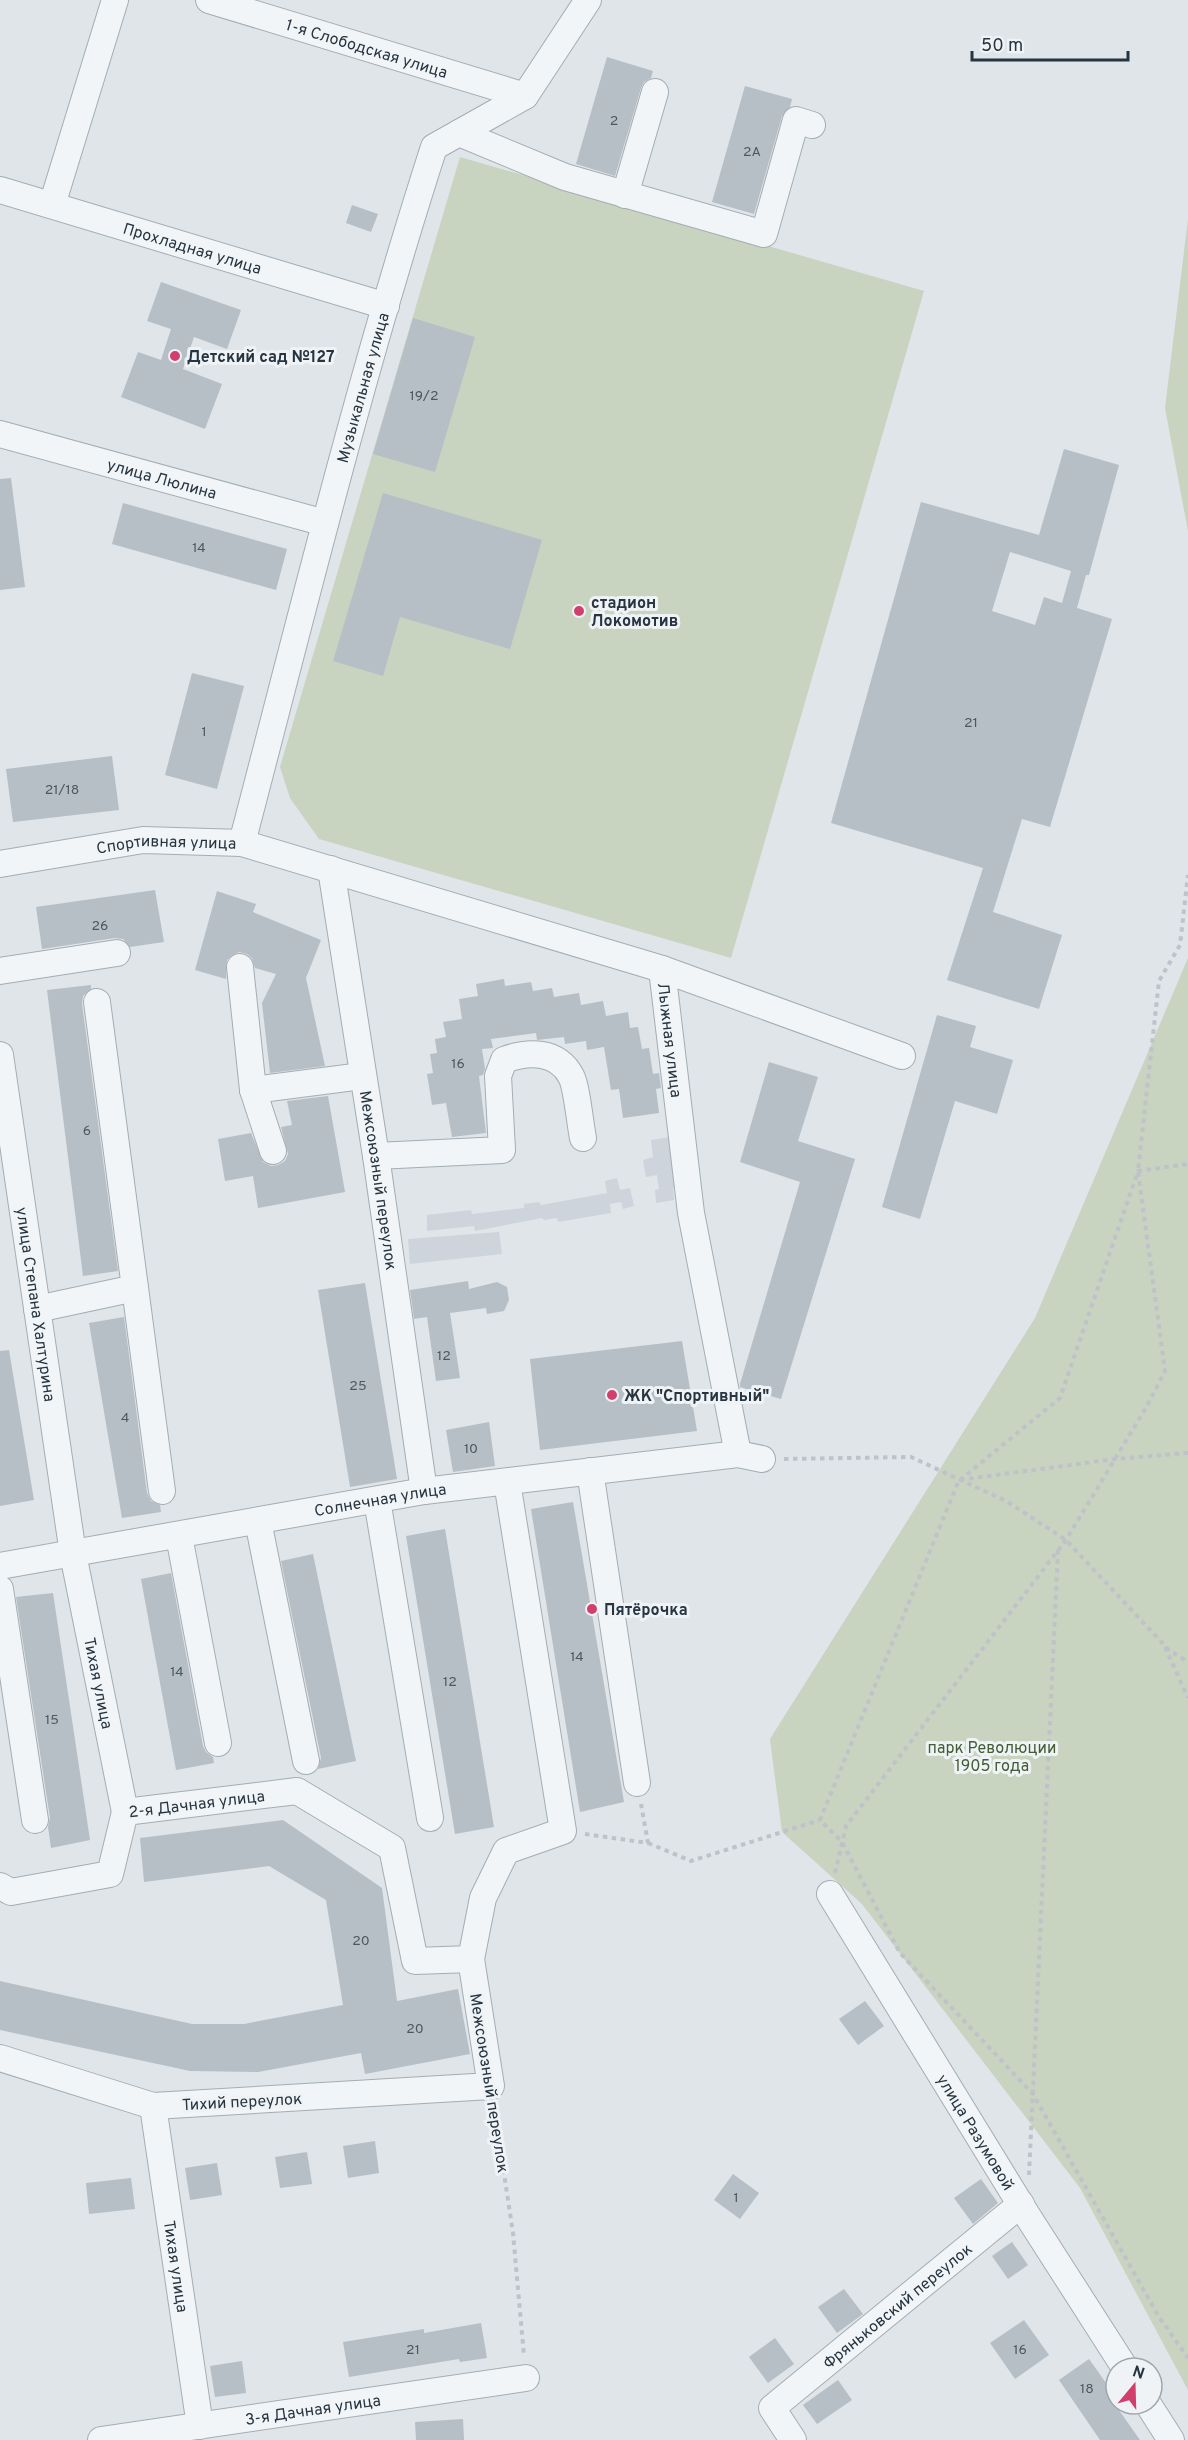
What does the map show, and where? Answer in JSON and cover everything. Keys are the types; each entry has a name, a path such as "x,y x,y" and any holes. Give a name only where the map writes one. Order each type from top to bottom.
{"street":[{"path":"52,205 115,0"},
{"name":"1-я Слободская улица","path":"209,0 525,96"},
{"name":"Музыкальная улица","path":"242,843 326,523 386,306 434,147 525,96 588,0"},
{"path":"626,195 655,92"},
{"path":"459,133 565,177 764,234 796,120 812,125"},
{"name":"Прохладная улица","path":"0,190 386,306"},
{"name":"улица Люлина","path":"0,434 326,523"},
{"name":"Спортивная улица","path":"0,864 143,840 242,843 331,869"},
{"name":"Лыжная улица","path":"331,869 662,969 691,1213 750,1456"},
{"name":"Межсоюзный переулок","path":"331,869 376,1156 424,1491"},
{"path":"0,971 117,953"},
{"path":"240,967 253,1090 273,1151"},
{"path":"662,969 902,1056"},
{"path":"97,1002 162,1491"},
{"path":"376,1156 502,1150 498,1076 504,1060 519,1055 539,1053 556,1060 572,1077 583,1138"},
{"name":"улица Степана Халтурина","path":"0,1055 74,1554"},
{"path":"253,1090 362,1076"},
{"path":"37,1309 135,1288"},
{"name":"Солнечная улица","path":"0,1566 424,1491 590,1471 750,1456"},
{"path":"590,1471 637,1783"},
{"path":"471,1959 483,1898 506,1851 563,1831 507,1482"},
{"path":"377,1500 430,1818"},
{"path":"258,1521 306,1761"},
{"path":"179,1536 218,1743"},
{"name":"Тихая улица","path":"74,1554 125,1812"},
{"path":"0,1589 35,1820"},
{"name":"2-я Дачная улица","path":"0,1886 11,1892 110,1874 125,1812 297,1791 392,1848 415,1961 471,1959"},
{"name":"улица Разумовой","path":"830,1894 1024,2210 1117,2356"},
{"name":"Межсоюзный переулок","path":"471,1959 491,2086"},
{"name":"Тихий переулок","path":"0,2058 153,2106 491,2086"},
{"name":"Тихая улица","path":"153,2106 200,2426"},
{"name":"Фряньковский переулок","path":"793,2440 772,2408 1024,2210"},
{"name":"3-я Дачная улица","path":"101,2440 526,2378"},
{"path":"1156,2416 1171,2440"}],"path":[{"path":"820,1820 959,1480 1060,1398 1138,1172 1159,981 1180,945 1188,875"},
{"path":"1138,1172 1188,1164"},
{"path":"830,1894 846,1826 1066,1540 1165,1371 1138,1172"},
{"path":"959,1480 1115,1458 1188,1453"},
{"path":"750,1456 911,1457 1006,1501 1066,1540 1163,1644 1188,1662"},
{"path":"1024,2210 1033,2094 1058,1550"},
{"path":"1163,1644 1188,1698"},
{"path":"637,1783 648,1844"},
{"path":"820,1820 842,1842 900,1953 1033,2094 1159,2317 1188,2358"},
{"path":"563,1831 648,1844 691,1861 820,1820"},
{"name":"Межсоюзный переулок","path":"491,2086 513,2233 526,2378"}],"shaded area":[{"path":"670,1137 677,1187 673,1188 674,1200 656,1203 655,1190 659,1189 657,1175 646,1177 643,1160 653,1157 651,1140"},
{"path":"617,1178 620,1190 630,1188 634,1206 623,1209 621,1202 610,1204 611,1213 558,1222 557,1218 544,1220 542,1218 475,1231 474,1226 427,1231 427,1215 471,1210 472,1214 524,1208 524,1204 539,1202 541,1205 607,1193 605,1181"},
{"path":"499,1232 502,1254 410,1264 408,1239"}],"green space":[{"name":"стадион Локомотив","path":"460,157 924,291 731,958 319,839 290,798 280,767"},
{"path":"1188,219 1188,531 1165,408"},
{"name":"парк Революции 1905 года","path":"1188,958 1188,2390 1080,2188 862,1904 782,1832 770,1739 1035,1318"}],"building":[{"path":"607,57 653,71 651,78 644,82 641,88 615,176 576,164"},
{"path":"745,86 792,99 790,107 782,116 754,214 712,202"},
{"path":"352,205 378,214 371,232 346,223"},
{"name":"Детский сад №127","path":"161,282 241,310 227,349 194,337 183,369 222,384 205,429 121,397 138,352 161,360 171,329 147,321"},
{"path":"413,318 475,337 435,472 373,454"},
{"path":"1064,449 1119,465 1089,575 1086,575 1077,608 1112,619 1050,827 1022,819 993,912 1062,935 1039,1009 947,980 983,868 831,823 921,502 1039,535","holes":["1010,552 1071,571 1062,603 1044,597 1035,625 992,611"]},
{"path":"11,478 25,587 0,590 0,479"},
{"path":"383,493 542,540 510,649 400,617 383,676 333,661"},
{"path":"123,503 287,549 276,590 112,544"},
{"path":"192,673 244,686 217,789 165,775"},
{"path":"112,756 119,810 13,822 6,769"},
{"path":"155,890 164,942 130,947 123,939 115,938 42,949 36,907"},
{"path":"217,891 256,904 253,912 321,940 306,978 325,1066 270,1073 262,1003 276,974 255,968 252,958 239,952 227,960 226,979 195,970"},
{"path":"504,979 505,986 531,982 533,991 552,988 554,997 579,993 581,1005 603,1001 606,1016 628,1012 630,1028 638,1027 642,1049 649,1048 653,1074 659,1073 661,1088 656,1089 659,1113 623,1118 619,1089 611,1090 604,1047 587,1050 586,1041 565,1044 564,1037 537,1040 536,1033 491,1039 493,1048 482,1049 485,1069 483,1075 479,1076 486,1133 452,1137 446,1103 432,1105 427,1074 433,1073 430,1054 437,1053 435,1039 446,1037 443,1022 462,1019 459,999 478,996 476,984"},
{"path":"91,985 91,989 83,996 82,1004 118,1271 83,1276 47,990"},
{"path":"937,1015 976,1026 970,1047 1013,1060 997,1114 955,1101 920,1219 882,1207"},
{"path":"769,1062 818,1077 798,1141 855,1159 781,1399 740,1387 800,1182 740,1162"},
{"path":"328,1096 345,1192 258,1208 253,1176 225,1181 218,1139 251,1133 263,1162 271,1166 278,1165 285,1161 288,1154 281,1127 292,1125 287,1101"},
{"path":"468,1281 469,1289 497,1282 507,1287 509,1300 504,1311 487,1314 486,1308 450,1313 460,1378 436,1381 427,1317 414,1319 410,1290"},
{"path":"365,1283 397,1479 350,1487 318,1290"},
{"path":"124,1317 147,1493 151,1501 160,1505 161,1512 122,1518 89,1323"},
{"name":"ЖК \"Спортивный\"","path":"682,1341 697,1431 540,1450 530,1359"},
{"path":"9,1350 34,1500 0,1506 0,1351"},
{"path":"489,1422 495,1466 453,1472 446,1430"},
{"path":"573,1502 624,1802 580,1812 531,1509"},
{"path":"445,1529 494,1827 455,1834 406,1536"},
{"path":"313,1554 356,1761 318,1769 321,1758 281,1561"},
{"path":"171,1573 203,1746 206,1752 213,1757 214,1763 176,1770 141,1579"},
{"path":"53,1593 90,1840 51,1848 48,1827 50,1818 16,1597"},
{"path":"283,1820 382,1888 397,2001 458,1989 470,2054 365,2074 361,2053 258,2072 190,2071 0,2030 0,1981 192,2024 244,2024 343,2005 326,1900 269,1866 144,1882 140,1838"},
{"path":"865,2001 884,2026 858,2045 839,2019"},
{"path":"375,2141 379,2173 348,2178 343,2146"},
{"path":"307,2152 312,2184 280,2188 275,2157"},
{"path":"217,2163 222,2195 190,2200 185,2168"},
{"path":"733,2174 759,2193 740,2219 714,2200"},
{"path":"131,2178 135,2209 89,2214 86,2183"},
{"path":"981,2179 998,2203 973,2224 954,2198"},
{"path":"1012,2242 1028,2265 1008,2279 992,2256"},
{"path":"844,2289 863,2314 837,2333 818,2307"},
{"path":"1024,2320 1049,2355 1015,2379 990,2343"},
{"path":"481,2323 487,2358 460,2362 459,2359 349,2377 343,2342 424,2329 424,2333"},
{"path":"775,2338 794,2364 768,2383 749,2357"},
{"path":"1089,2359 1104,2380 1104,2416 1123,2416 1140,2440 1100,2440 1059,2380"},
{"path":"242,2361 246,2393 215,2397 210,2366"},
{"path":"838,2380 852,2400 817,2424 803,2405"},
{"path":"463,2419 464,2440 416,2440 415,2422"}],"place":[{"name":"Детский сад №127","path":"175,356"},
{"name":"стадион Локомотив","path":"579,611"},
{"name":"ЖК \"Спортивный\"","path":"612,1395"},
{"name":"Пятёрочка","path":"592,1609"}]}
